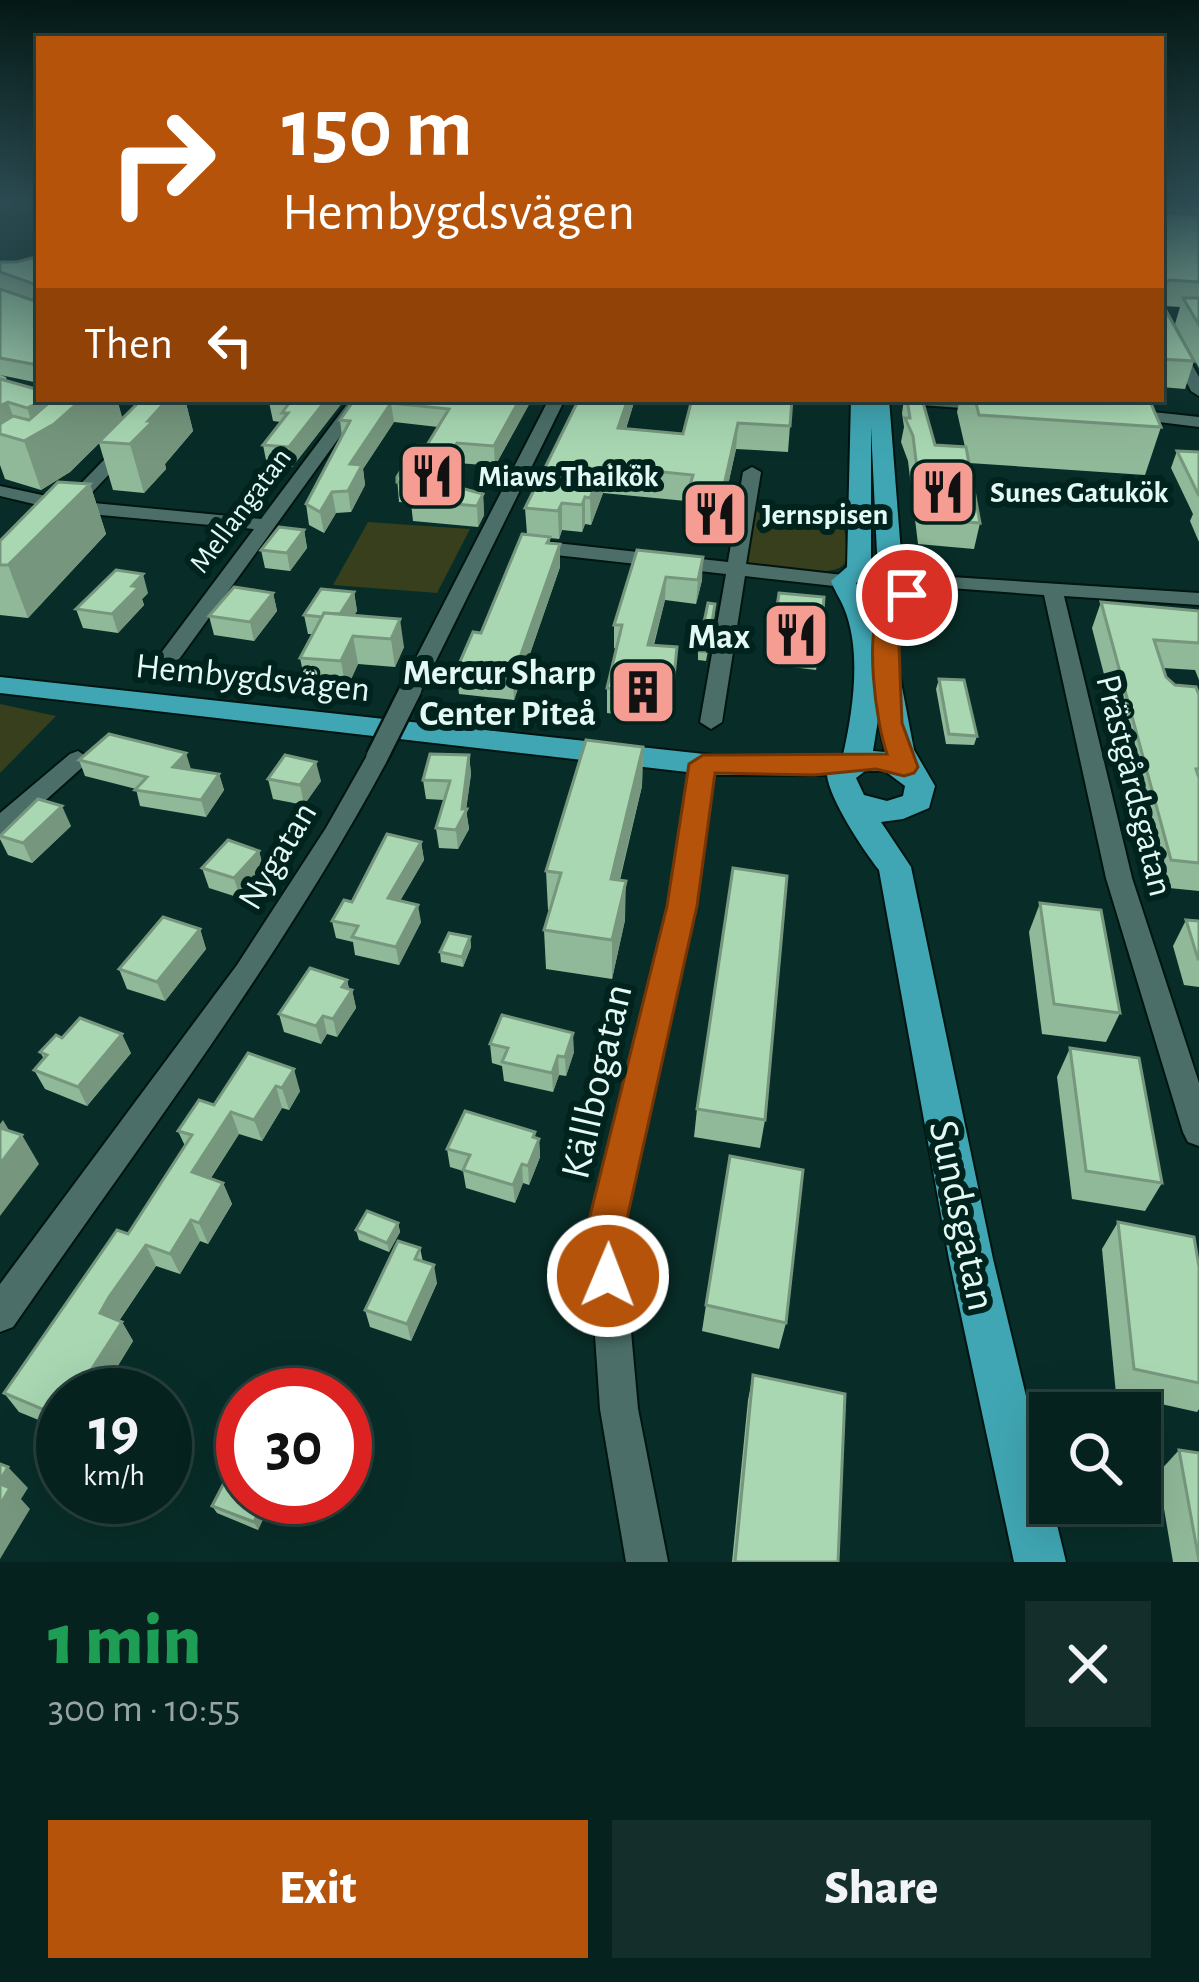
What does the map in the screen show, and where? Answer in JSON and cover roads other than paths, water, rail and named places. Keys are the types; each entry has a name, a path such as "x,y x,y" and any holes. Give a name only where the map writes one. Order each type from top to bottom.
{"main road":[{"path":"862,402 852,583 863,635 864,717 853,782 876,811 904,810"},
{"name":"Sundsgatan","path":"879,402 889,554 900,588 886,620 890,723 904,767 920,786 917,801 904,810 904,836 895,867 968,1240 1040,1562"},
{"path":"852,583 900,588"},
{"name":"Hembygdsvägen","path":"0,685 853,782"},
{"path":"853,782 886,760 904,767"},
{"name":"Sundsgatan","path":"853,782 869,836 895,867"}],"street":[{"path":"1165,316 1199,391"},
{"path":"63,513 169,402"},
{"name":"Mellangatan","path":"169,658 357,402"},
{"name":"Nygatan","path":"0,1314 263,952 344,820 554,402"},
{"path":"947,402 1013,407"},
{"path":"1098,412 1199,422"},
{"path":"133,413 154,417"},
{"path":"711,722 752,472"},
{"path":"0,490 63,513 269,525"},
{"path":"522,545 852,583"},
{"path":"900,588 1199,614"},
{"path":"1055,598 1199,599"},
{"name":"Prästgårdsgatan","path":"1055,598 1119,878 1199,1132"},
{"path":"0,827 78,759"},
{"name":"Källbogatan","path":"646,1562 619,1409 605,1232 682,906 708,765"}],"place":[{"name":"Miaws Thaikök","path":"432,476"},
{"name":"Sunes Gatukök","path":"943,492"},
{"name":"Jernspisen","path":"715,514"},
{"name":"Max","path":"796,635"},
{"name":"Mercur Sharp Center Piteå","path":"643,692"}]}
